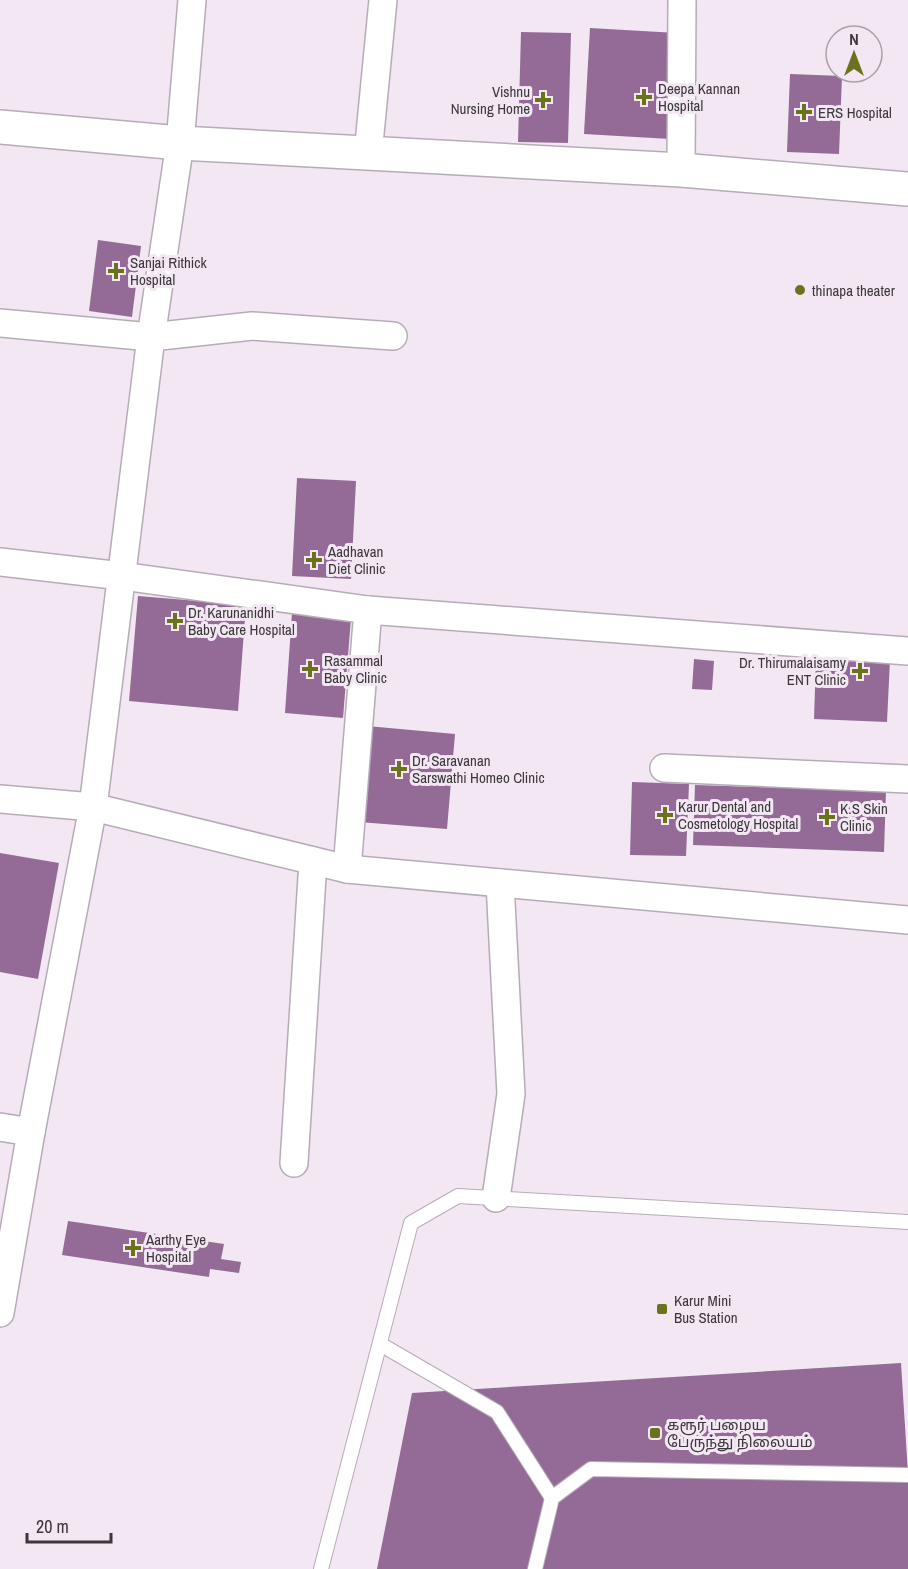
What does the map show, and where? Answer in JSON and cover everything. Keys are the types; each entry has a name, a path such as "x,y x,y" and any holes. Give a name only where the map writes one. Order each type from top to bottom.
{"street":[{"path":"0,1313 31,1132 93,807 151,337 180,143 192,0"},
{"path":"368,154 383,0"},
{"path":"681,170 682,0"},
{"path":"0,127 180,143 681,170 908,189"},
{"path":"0,323 151,337 252,326 393,336"},
{"path":"0,562 122,576 368,610 908,651"},
{"path":"347,869 368,610"},
{"path":"664,768 908,779"},
{"path":"0,799 93,807 347,869 908,920"},
{"path":"294,1162 313,861"},
{"path":"496,1198 511,1094 500,883"},
{"path":"0,1127 31,1132"}],"lane":[{"path":"321,1569 411,1223 458,1196 908,1222"},
{"path":"380,1344 497,1412 552,1498"},
{"path":"535,1569 552,1498 591,1469 908,1475"}],"building":[{"path":"590,28 677,33 670,139 584,134"},
{"path":"521,32 571,33 568,143 518,142"},
{"path":"790,74 824,75 824,84 842,84 839,154 787,152"},
{"path":"98,240 141,246 132,317 89,311"},
{"path":"297,478 356,481 351,579 292,576"},
{"path":"138,596 246,605 238,711 129,701"},
{"path":"292,613 351,618 343,718 285,713"},
{"path":"816,658 890,660 887,722 814,719"},
{"path":"694,659 714,661 712,690 692,689"},
{"path":"367,726 455,734 447,829 359,822"},
{"path":"632,782 689,784 686,856 630,855"},
{"path":"695,785 886,791 884,852 693,845"},
{"path":"0,853 59,863 38,979 0,972"},
{"path":"68,1221 224,1244 221,1259 241,1262 239,1273 210,1269 209,1277 62,1255"},
{"name":"கரூர் பழைய பேருந்து நிலையம்","path":"901,1363 908,1474 908,1569 377,1569 412,1393"}],"place":[{"name":"Deepa Kannan Hospital","path":"644,97"},
{"name":"Vishnu Nursing Home","path":"543,100"},
{"name":"ERS Hospital","path":"804,112"},
{"name":"Sanjai Rithick Hospital","path":"116,271"},
{"name":"thinapa theater","path":"800,290"},
{"name":"Aadhavan Diet Clinic","path":"314,560"},
{"name":"Dr. Karunanidhi Baby Care Hospital","path":"175,621"},
{"name":"Rasammal Baby Clinic","path":"310,669"},
{"name":"Dr. Thirumalaisamy ENT Clinic","path":"860,671"},
{"name":"Dr. Saravanan Sarswathi Homeo Clinic","path":"399,769"},
{"name":"Karur Dental and Cosmetology Hospital","path":"665,815"},
{"name":"K.S Skin Clinic","path":"827,817"},
{"name":"Aarthy Eye Hospital","path":"133,1248"},
{"name":"Karur Mini Bus Station","path":"662,1309"},
{"name":"கரூர் பழைய பேருந்து நிலையம்","path":"655,1433"}]}
